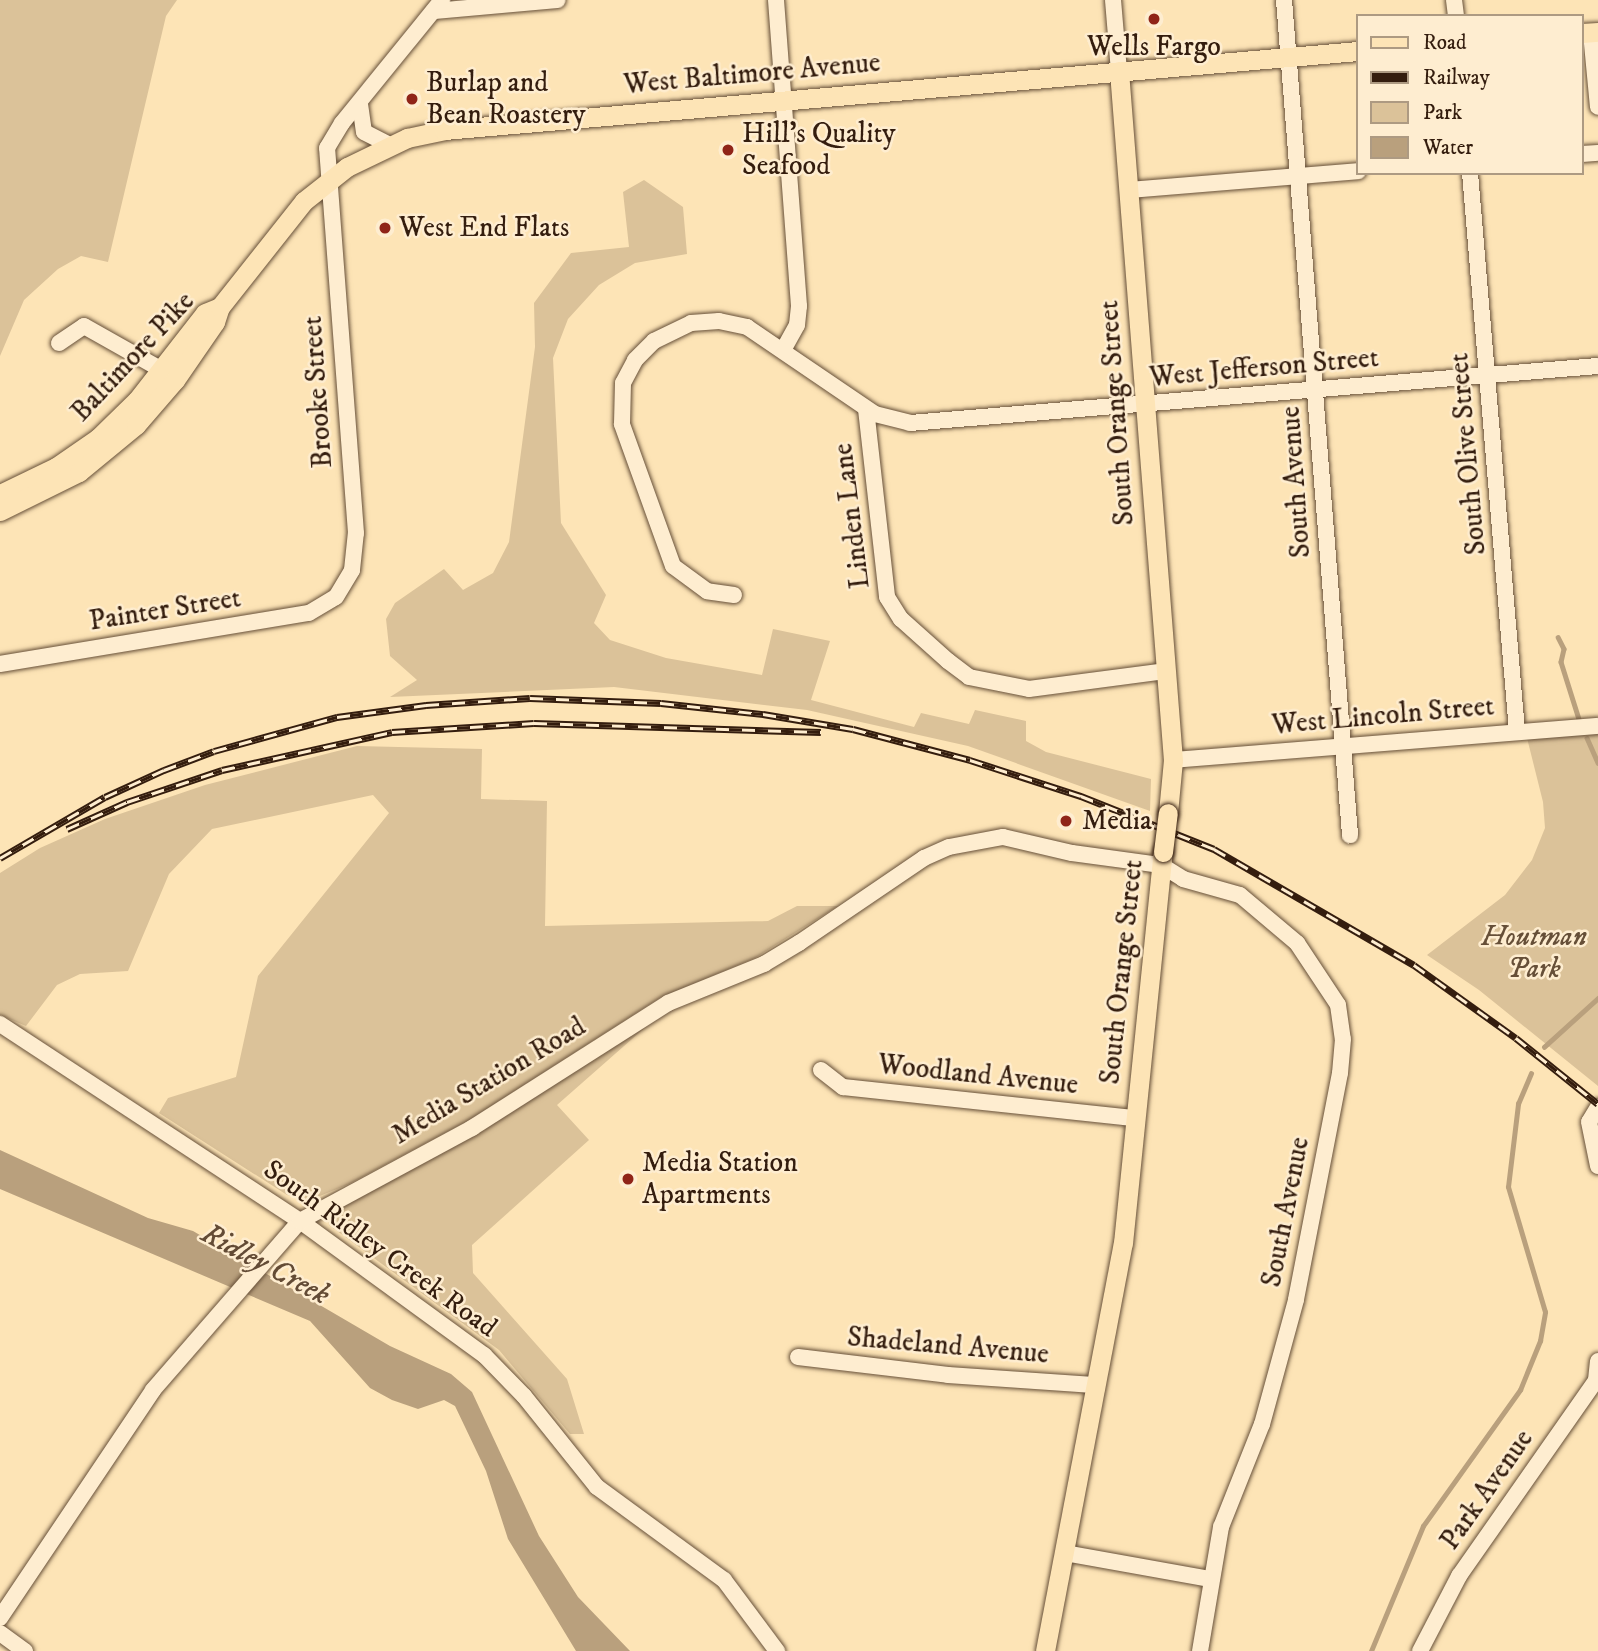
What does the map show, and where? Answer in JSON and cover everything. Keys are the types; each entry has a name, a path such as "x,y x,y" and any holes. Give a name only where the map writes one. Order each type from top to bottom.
{"main road":[{"name":"West Baltimore Avenue","path":"220,307 304,201 328,179 389,145 444,130 1356,51"},
{"name":"South Orange Street","path":"1045,1651 1123,1243 1173,760 1119,71"},
{"name":"Baltimore Pike","path":"0,494 85,448 125,413 205,313 220,307"},
{"name":"Baltimore Pike","path":"0,511 79,472 136,425 182,370 215,322 220,307"}],"street":[{"path":"438,5 558,0"},
{"path":"776,0 799,316 783,350"},
{"name":"South Orange Street","path":"1113,0 1119,71"},
{"name":"South Avenue","path":"1284,0 1350,835"},
{"name":"Brooke Street","path":"336,597 352,570 356,533 328,179 328,144 438,5"},
{"path":"1590,33 1598,107"},
{"path":"360,104 364,132 389,145"},
{"path":"1128,190 1356,171"},
{"name":"South Olive Street","path":"1470,175 1517,731"},
{"name":"West Jefferson Street","path":"734,595 691,582 663,550 626,443 621,397 629,369 644,350 691,323 734,324 783,350 866,409 910,423 1598,366"},
{"path":"59,343 84,326 162,370"},
{"name":"Linden Lane","path":"866,409 887,597 901,619 948,661 969,677 1029,689 1166,671"},
{"name":"Painter Street","path":"0,664 309,613 336,597"},
{"name":"West Lincoln Street","path":"1173,760 1598,726"},
{"name":"Media Station Road","path":"0,1618 153,1390 223,1306 300,1221 472,1128 668,1003 764,964 896,874 949,847 1014,838 1072,853 1162,859"},
{"name":"South Avenue","path":"1162,859 1183,879 1240,895 1297,943 1338,1005 1343,1039 1335,1098 1280,1364 1221,1527 1210,1579 1200,1651"},
{"name":"South Ridley Creek Road","path":"0,1024 300,1221 484,1355 524,1396 597,1487 724,1580 777,1651"},
{"name":"Woodland Avenue","path":"821,1070 843,1087 1135,1118"},
{"path":"1598,1107 1589,1122 1598,1166"},
{"name":"Shadeland Avenue","path":"798,1357 948,1375 1094,1385"},
{"name":"Park Avenue","path":"1420,1651 1460,1576 1597,1381 1598,1361"},
{"path":"1065,1553 1210,1579"},
{"path":"0,1633 25,1651"}],"green space":[{"path":"0,0 177,0 166,16 108,262 81,256 58,269 24,300 0,356"},
{"path":"644,180 683,207 687,254 635,263 599,285 568,319 553,358 561,523 606,595 594,623 610,640 666,658 762,675 773,629 830,641 811,700 914,727 921,713 969,724 975,710 1026,721 1026,741 1046,752 1151,779 1150,811 968,746 807,710 614,687 390,697 417,680 390,656 386,619 395,603 444,569 463,590 493,573 509,542 535,347 534,303 571,253 629,247 623,192"},
{"name":"Houtman Park","path":"1598,729 1598,1086 1479,990 1427,955 1505,895 1532,860 1545,828 1543,802 1527,738"},
{"path":"357,746 482,749 481,799 547,801 545,926 768,921 797,906 838,906 755,958 661,997 469,1120 349,1184 310,1200 287,1195 159,1113 168,1098 236,1077 258,976 389,813 373,795 212,829 169,874 128,971 80,974 57,985 26,1026 0,1015 0,873 40,848 105,819 205,785"},
{"path":"657,1017 557,1105 589,1140 472,1245 473,1273 567,1379 584,1434 570,1434 499,1350 329,1225 327,1213 474,1134"}],"water":[{"path":"0,1150 148,1218 193,1231 390,1346 451,1374 472,1392 539,1536 578,1597 630,1651 576,1651 508,1539 486,1471 455,1406 444,1400 418,1409 392,1400 370,1388 310,1321 0,1189"}],"waterway":[{"path":"1558,637 1564,649 1561,662 1579,719"},
{"path":"1587,738 1598,763"},
{"path":"1544,1047 1598,998"},
{"path":"1371,1651 1423,1526 1520,1390 1540,1341 1545,1312 1508,1187 1518,1104 1531,1074"}],"railway":[{"path":"0,858 105,797 164,770 214,751 337,717 426,705 530,698 661,703 763,714 853,729 970,760 1081,796 1214,849 1414,965 1516,1038 1598,1104"},
{"path":"67,829 127,802 222,770 392,732 534,723 821,732"}],"place":[{"name":"Wells Fargo","path":"1154,19"},
{"name":"Burlap and Bean Roastery","path":"412,99"},
{"name":"Hill's Quality Seafood","path":"728,150"},
{"name":"West End Flats","path":"385,228"},
{"name":"Media","path":"1066,821"},
{"name":"Media Station Apartments","path":"628,1179"}],"water label":[{"name":"Ridley Creek","path":"265,1265"}]}
